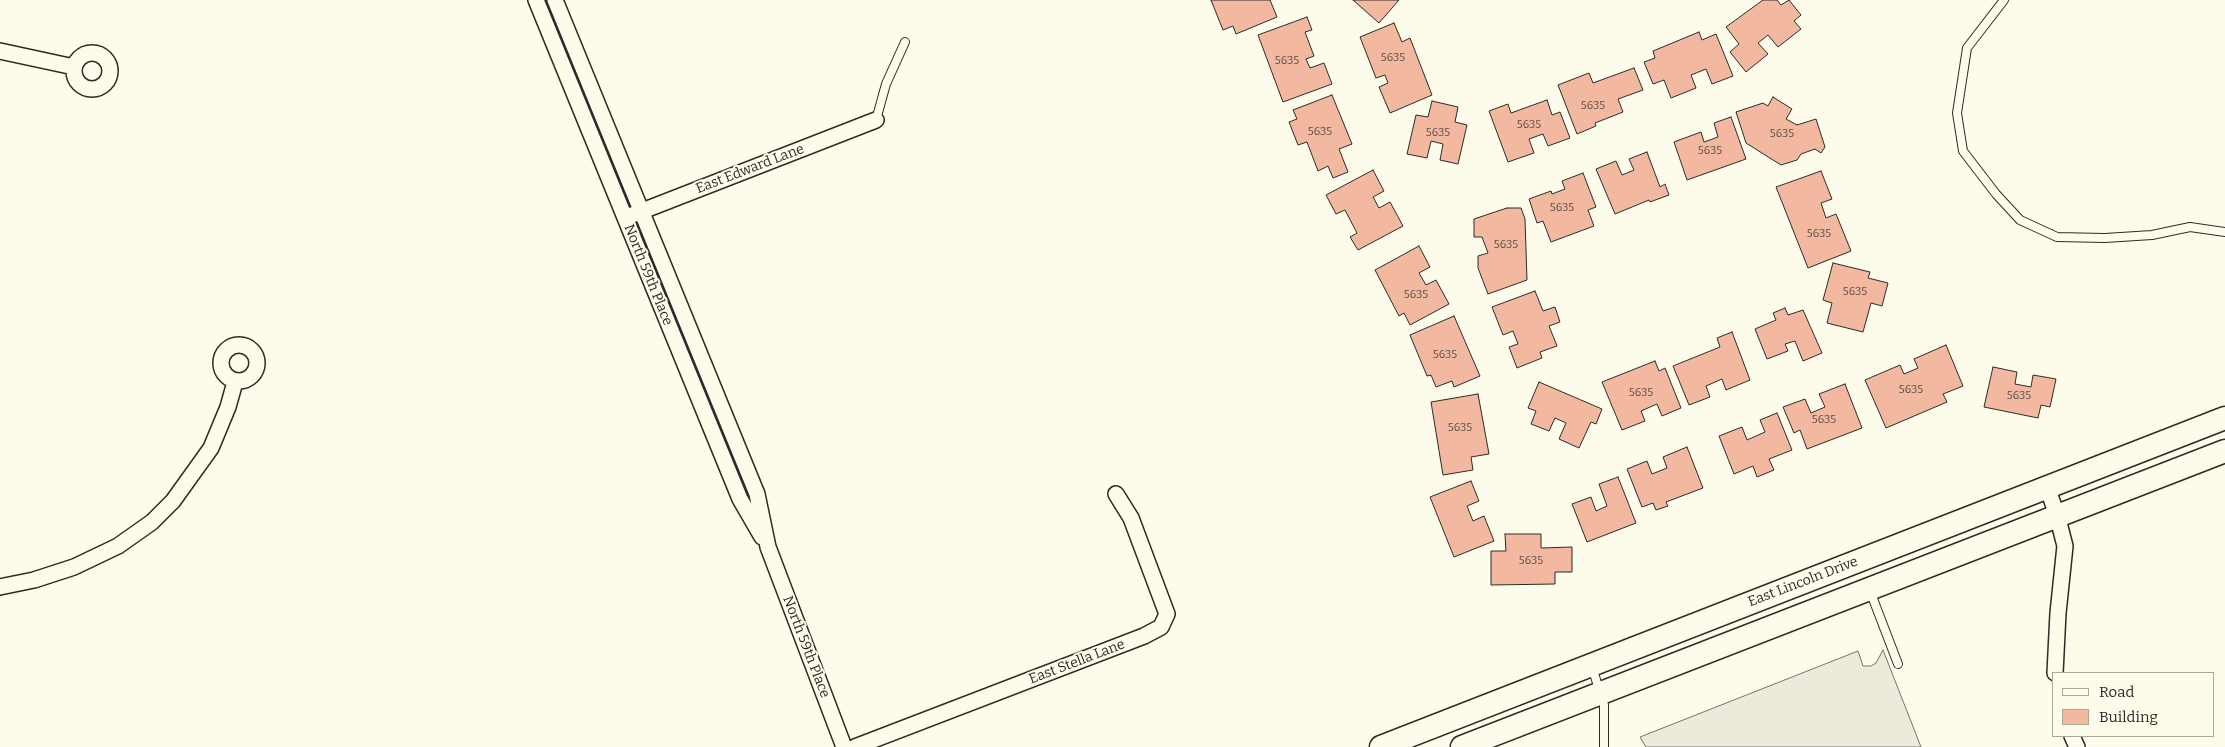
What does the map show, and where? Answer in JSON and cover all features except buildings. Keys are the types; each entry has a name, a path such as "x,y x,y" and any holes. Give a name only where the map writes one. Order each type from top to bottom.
{"main road":[{"name":"East Lincoln Drive","path":"1381,747 2225,418"},
{"path":"1462,747 2225,451"}],"street":[{"name":"North 59th Place","path":"536,0 740,499 768,547"},
{"name":"North 59th Place","path":"555,0 757,494 768,547 844,747"},
{"path":"0,51 74,67"},
{"name":"East Edward Lane","path":"625,218 876,120"},
{"path":"0,587 34,580 74,567 118,546 152,522 172,501 210,448 228,407 235,382"},
{"path":"2046,488 2057,515 2065,546 2058,613 2055,672"},
{"name":"East Stella Lane","path":"855,747 1144,636 1161,627 1167,614 1131,518 1116,494"}],"lane":[{"path":"2004,0 1967,48 1957,113 1963,151 1996,194 2020,220 2057,237 2105,238 2152,235 2190,227 2225,232"},
{"path":"876,120 886,84 905,42"},
{"path":"1869,588 1898,664"},
{"path":"1591,665 1604,705 1604,747"}],"shaded area":[{"path":"1883,650 1921,747 1646,747 1640,737 1858,651 1863,666 1871,666 1876,663"}]}
